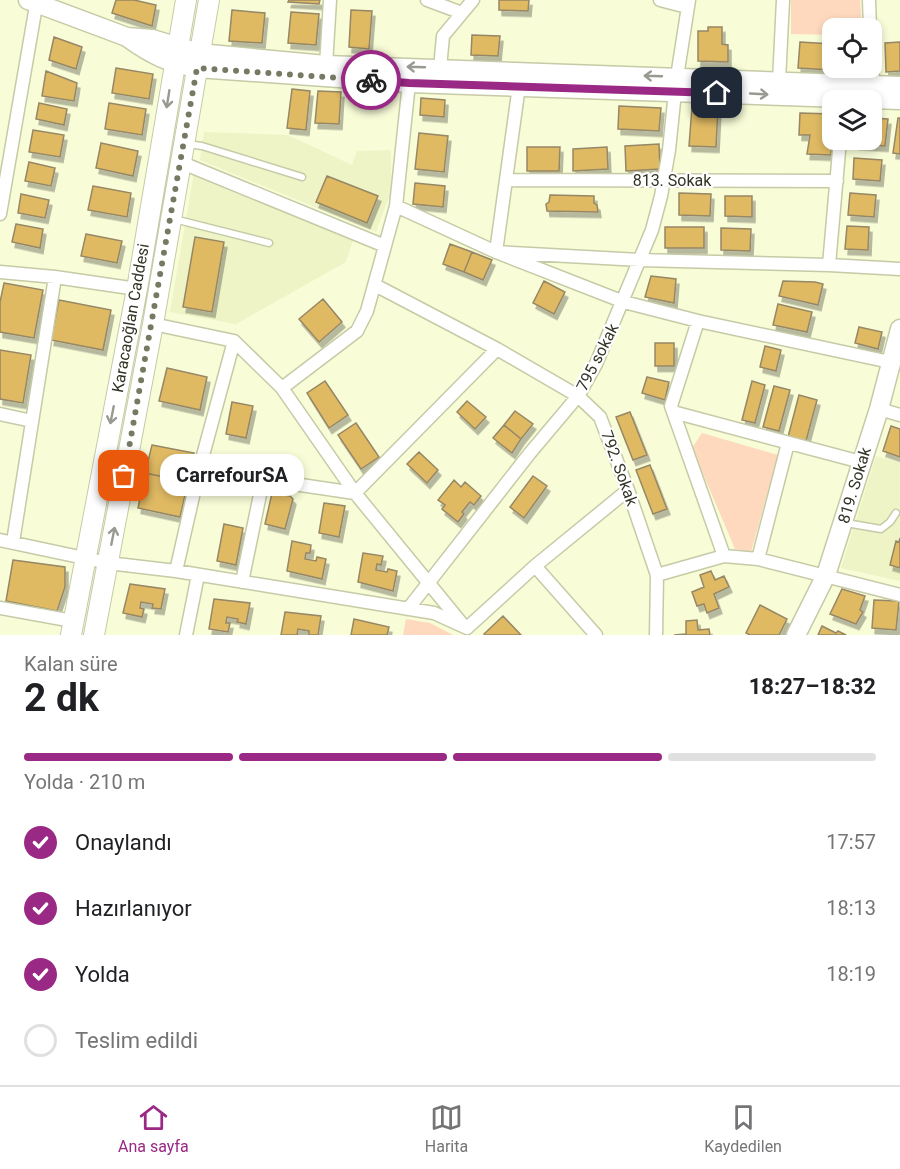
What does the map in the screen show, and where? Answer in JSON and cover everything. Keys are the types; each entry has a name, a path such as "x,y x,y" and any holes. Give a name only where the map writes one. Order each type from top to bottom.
{"main road":[{"name":"Karacaoğlan Caddesi","path":"72,628 137,289 186,0"},
{"name":"Karacaoğlan Caddesi","path":"94,635 153,324 209,0"}],"street":[{"path":"326,65 330,0"},
{"path":"427,0 462,14"},
{"path":"440,68 443,36 473,0"},
{"path":"660,0 688,4"},
{"path":"780,81 783,0"},
{"path":"869,0 870,18"},
{"path":"0,214 34,1 127,37 152,39 176,55 198,60 409,83 519,86 780,81 900,86"},
{"name":"795 sokak","path":"408,609 530,453 578,396 596,364 624,302 652,230 664,179 688,4"},
{"path":"198,60 440,68 676,84 822,98"},
{"path":"873,78 873,86"},
{"path":"282,388 357,331 367,310 396,206 409,83"},
{"path":"496,252 519,86"},
{"path":"882,100 900,100"},
{"path":"829,265 839,150"},
{"path":"182,153 385,246"},
{"name":"813. Sokak","path":"507,180 837,181"},
{"path":"396,206 496,252 624,302 698,321 890,362"},
{"path":"496,252 640,260 900,269"},
{"path":"0,272 56,277 137,289"},
{"path":"13,542 56,277"},
{"name":"792. Sokak","path":"375,285 497,349 578,396 600,417 657,575 656,635"},
{"path":"698,321 671,406 724,556"},
{"path":"153,324 234,341 282,388 355,493 469,632"},
{"name":"819. Sokak","path":"796,635 826,575 879,409 900,330"},
{"path":"176,571 199,470 234,341"},
{"path":"355,493 497,349"},
{"path":"879,409 900,415"},
{"path":"673,412 861,462"},
{"path":"0,414 32,421"},
{"path":"758,559 788,443"},
{"path":"199,470 355,493"},
{"path":"242,582 263,480"},
{"path":"469,632 535,566 628,490"},
{"path":"0,540 108,563 176,571 434,613 469,632"},
{"path":"657,575 724,556 758,559 900,595"},
{"path":"535,566 596,635"},
{"path":"186,635 198,575"},
{"path":"0,608 72,628"}],"lane":[{"path":"182,153 202,146 302,177"},
{"path":"171,218 270,243"},
{"path":"843,522 881,529 896,513"}],"shaded area":[{"path":"791,0 860,0 861,18 822,18 822,35 791,34"},
{"path":"204,132 288,135 352,165 357,151 391,150 391,192 376,232 200,160"},
{"path":"194,173 353,240 346,262 236,324 170,312"},
{"path":"702,433 778,455 751,552 735,549 692,448"},
{"path":"876,456 900,463 900,581 841,568"},
{"path":"406,619 430,623 453,635 403,635"}],"building":[{"path":"116,0 134,0 156,5 152,26 112,13"},
{"path":"289,0 320,0 319,4 288,2"},
{"path":"499,0 529,0 528,11 499,10"},
{"path":"232,10 265,13 262,43 229,41"},
{"path":"351,10 372,11 369,49 349,47"},
{"path":"291,12 319,14 316,45 288,43"},
{"path":"708,27 722,27 722,44 728,45 728,62 698,61 698,31 708,31"},
{"path":"472,35 500,36 498,56 471,55"},
{"path":"54,37 82,47 76,69 49,60"},
{"path":"800,42 822,43 822,69 798,68"},
{"path":"900,42 900,71 886,72 885,43"},
{"path":"116,68 153,74 149,99 112,93"},
{"path":"46,71 77,83 74,101 42,96"},
{"path":"292,89 310,91 306,130 287,128"},
{"path":"318,91 341,92 339,124 315,123"},
{"path":"421,98 445,100 444,117 420,115"},
{"path":"39,103 67,109 64,125 36,119"},
{"path":"109,103 146,109 142,135 105,129"},
{"path":"619,106 661,108 659,131 618,129"},
{"path":"692,107 718,108 716,147 689,146"},
{"path":"800,113 822,114 822,150 831,150 831,155 807,154 810,135 799,135"},
{"path":"898,118 900,118 900,154 893,153"},
{"path":"882,119 888,119 885,146 882,146"},
{"path":"33,130 64,135 60,157 29,152"},
{"path":"419,133 448,136 444,172 415,169"},
{"path":"101,143 138,151 133,176 96,168"},
{"path":"659,144 660,169 626,171 625,146"},
{"path":"527,147 560,147 559,171 527,171"},
{"path":"607,147 608,169 573,171 573,149"},
{"path":"854,158 882,160 880,181 853,179"},
{"path":"29,162 55,168 51,186 25,181"},
{"path":"327,176 378,196 367,223 316,202"},
{"path":"415,183 445,186 443,207 413,204"},
{"path":"93,186 131,193 127,217 88,210"},
{"path":"679,193 711,194 710,216 679,215"},
{"path":"850,193 876,195 874,217 848,215"},
{"path":"21,194 49,200 45,218 18,213"},
{"path":"550,195 594,196 598,212 547,211 546,204 549,202"},
{"path":"725,196 752,196 752,217 725,216"},
{"path":"16,224 43,229 40,248 12,242"},
{"path":"847,226 869,227 868,250 845,249"},
{"path":"665,227 704,227 704,248 665,248"},
{"path":"721,228 751,229 750,251 721,250"},
{"path":"86,234 122,241 117,263 81,256"},
{"path":"195,237 224,242 212,312 183,307"},
{"path":"450,244 472,252 464,272 443,264"},
{"path":"472,252 492,260 483,280 464,272"},
{"path":"651,276 676,279 674,303 645,297"},
{"path":"544,281 565,292 554,314 533,303"},
{"path":"783,281 823,284 818,305 779,296"},
{"path":"4,283 43,290 34,338 0,332 0,302"},
{"path":"323,299 342,322 319,342 299,319"},
{"path":"59,300 111,310 103,350 51,340"},
{"path":"778,304 812,312 807,332 773,325"},
{"path":"859,327 882,332 878,349 855,343"},
{"path":"655,343 674,343 674,366 655,366"},
{"path":"765,346 781,350 776,371 760,367"},
{"path":"0,350 31,355 23,403 0,399"},
{"path":"167,368 207,377 200,410 159,401"},
{"path":"647,377 669,382 665,400 642,393"},
{"path":"325,381 348,415 329,428 307,393"},
{"path":"752,381 765,385 755,423 742,420"},
{"path":"774,386 790,390 779,431 763,427"},
{"path":"799,395 817,400 806,441 788,437"},
{"path":"467,401 486,417 475,429 457,412"},
{"path":"232,402 253,406 246,438 226,434"},
{"path":"515,411 533,424 521,439 504,425"},
{"path":"630,412 647,455 633,460 616,417"},
{"path":"356,423 379,457 361,469 338,435"},
{"path":"504,425 521,439 512,453 493,438"},
{"path":"891,426 900,429 900,457 883,451"},
{"path":"152,445 194,453 188,482 145,473"},
{"path":"419,452 438,470 427,483 407,464"},
{"path":"650,465 667,509 653,514 636,470"},
{"path":"145,473 188,482 180,517 138,508"},
{"path":"533,476 547,486 524,518 510,507"},
{"path":"454,480 461,487 465,482 481,496 474,505 470,502 458,522 442,509 445,505 438,500"},
{"path":"272,493 290,496 293,499 285,529 265,524"},
{"path":"324,503 345,506 339,537 319,533"},
{"path":"224,524 243,528 236,565 217,561"},
{"path":"900,538 900,568 890,565 896,541 899,542"},
{"path":"292,541 311,545 310,553 306,553 305,559 316,561 317,557 326,559 322,579 287,571"},
{"path":"363,553 383,556 381,565 377,564 376,570 397,571 393,591 358,582"},
{"path":"13,560 65,567 65,587 57,611 6,601"},
{"path":"711,571 715,580 724,576 729,587 714,594 719,608 707,613 704,604 697,606 692,592 704,587 700,575"},
{"path":"130,584 165,589 161,609 152,608 153,604 141,602 140,608 144,609 142,617 123,613"},
{"path":"842,589 865,596 860,610 863,612 856,624 830,614"},
{"path":"214,599 250,603 246,624 237,622 238,619 227,617 226,623 230,623 228,632 209,629"},
{"path":"874,600 899,601 896,630 872,628"},
{"path":"760,605 787,619 779,635 746,633"},
{"path":"285,612 321,616 318,635 309,635 309,631 298,629 297,635 281,635"},
{"path":"503,616 521,635 484,634"},
{"path":"354,619 389,627 387,635 351,635"},
{"path":"697,620 698,630 709,629 710,635 674,635 686,634 686,621"},
{"path":"822,626 836,633 838,631 846,635 818,635"}],"way so far":[{"path":"124,476 197,68 371,80"}],"place":[{"name":"CarrefourSA","path":"124,476"}],"route":[{"path":"371,80 717,93"}]}
